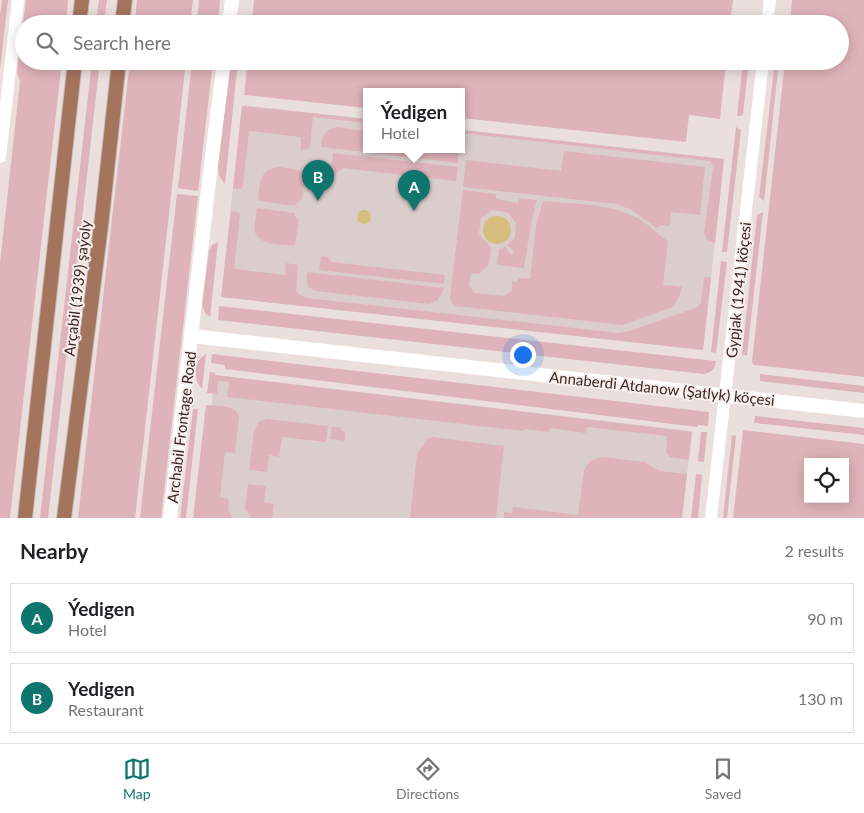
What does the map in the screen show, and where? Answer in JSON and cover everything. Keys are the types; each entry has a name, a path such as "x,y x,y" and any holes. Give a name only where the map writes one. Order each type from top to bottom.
{"main road":[{"path":"80,15 82,0"},
{"path":"123,15 125,0"},
{"name":"Arçabil (1939) şaýoly","path":"25,518 74,70"},
{"name":"Arçabil (1939) şaýoly","path":"64,518 101,226 117,70"}],"street":[{"path":"16,15 18,0"},
{"path":"230,15 232,0"},
{"path":"768,15 770,0"},
{"path":"0,157 15,26"},
{"name":"Archabil Frontage Road","path":"170,518 223,70"},
{"name":"Gypjak (1941) köçesi","path":"711,518 762,70"},
{"name":"Annaberdi Atdanow (Şatlyk) köçesi","path":"192,336 864,411"}],"shaded area":[{"path":"2,0 8,0 0,70 0,16"},
{"path":"26,0 68,0 67,15 24,15"},
{"path":"99,0 107,0 105,15 97,15"},
{"path":"137,0 193,0 191,15 136,15"},
{"path":"199,0 220,0 219,15 198,15"},
{"path":"254,0 733,0 731,15 253,15"},
{"path":"792,0 864,0 864,377 754,365 752,362 784,70 849,70 849,15 791,15"},
{"path":"17,70 61,70 10,518 0,518 0,263 20,81"},
{"path":"91,70 99,70 48,518 40,518"},
{"path":"129,70 185,70 135,518 78,518"},
{"path":"191,70 212,70 198,191 178,188"},
{"path":"229,70 237,70 225,184 219,176 218,167"},
{"path":"247,70 725,70 720,119 689,115 686,142 465,118 465,88 363,88 363,108 244,95"},
{"path":"742,70 748,70 743,115 737,116"},
{"path":"774,70 778,70 764,201 759,197"},
{"path":"242,105 363,119 363,153 465,153 465,130 724,159 703,350 221,297"},
{"path":"242,106 363,119 363,123 313,117 310,145 308,149 301,150 301,137 249,131 243,186 241,189 233,189"},
{"path":"337,127 363,131 363,152 321,147 325,134 330,129"},
{"path":"736,127 741,130 727,252 722,252"},
{"path":"465,130 724,159 715,243 708,241 704,233 713,167 710,161 465,133"},
{"path":"564,151 705,167 700,215 671,212 670,226 661,225 657,228 632,210 616,204 463,187 466,160 561,171"},
{"path":"333,153 458,167 456,181 343,168 331,176"},
{"path":"372,153 458,153 458,163"},
{"path":"280,167 305,171 302,199 295,206 258,201 260,183 264,174 273,168"},
{"path":"463,190 496,194 496,199 518,203 519,198 537,200 524,268 497,265 499,248 502,249 505,246 511,255 515,252 507,245 515,238 516,223 507,212 491,210 481,218 479,234 491,248 489,264 479,274 471,273 469,285 475,293 504,296 512,290 512,281 517,282 518,278 530,279 536,226 543,201 612,209 643,221 668,241 663,285 682,287 678,299 670,308 623,325 455,306 451,302 450,297"},
{"path":"177,194 198,196 161,518 140,518"},
{"path":"257,208 295,213 294,215 299,221 295,245 283,245 261,240 255,232"},
{"path":"361,210 367,210 371,217 367,224 361,224 357,220 357,214"},
{"path":"231,211 238,212 240,215 234,269 285,275 286,263 298,265 296,291 307,298 618,333 630,331 698,307 701,303 704,277 711,278 703,350 221,297"},
{"path":"763,212 747,355 742,355 757,215"},
{"path":"497,216 507,220 511,230 507,240 497,244 487,240 483,230 487,220"},
{"path":"218,242 210,317 205,313 202,305 209,251 212,245"},
{"path":"321,256 328,257 332,262 445,275 444,284 319,270"},
{"path":"721,261 727,262 716,353 711,352"},
{"path":"307,272 444,288 438,300 429,304 316,291 307,284"},
{"path":"219,306 716,361 712,370 704,374 218,320"},
{"path":"206,354 202,389 197,380 196,370 199,361"},
{"path":"212,354 709,412 708,426 698,425 697,427 225,369 225,365 211,363"},
{"path":"210,372 215,373 215,375 692,432 689,460 670,457 666,453 667,436 587,427 586,433 549,428 549,432 525,429 524,431 227,397 229,382 218,381 217,394 207,393"},
{"path":"760,374 864,386 864,393 760,381"},
{"path":"215,375 692,431 682,518 199,518"},
{"path":"206,405 233,409 239,416 235,453 225,452 220,497 229,499 228,509 232,518 193,518"},
{"path":"193,409 198,409 186,518 180,518"},
{"path":"755,416 864,428 864,435 754,423"},
{"path":"267,419 328,426 326,442 282,437 279,457 269,455 267,472 249,470 254,431 259,422"},
{"path":"332,427 339,427 345,432 345,441 330,439"},
{"path":"743,430 864,444 864,518 733,518"},
{"path":"701,432 707,432 704,462 698,461"},
{"path":"732,435 736,436 727,518 723,518"},
{"path":"432,437 504,446 496,518 410,518 417,454 426,440"},
{"path":"602,457 644,462 660,471 687,474 682,518 504,518 504,512 512,513 513,507 578,515 584,470 591,460"},
{"path":"696,474 702,475 698,518 691,518"},
{"path":"248,484 266,486 264,502 274,504 272,518 252,518 245,509"}],"place":[{"name":"Yedigen","path":"318,201"},
{"name":"Ýedigen","path":"414,211"}]}
